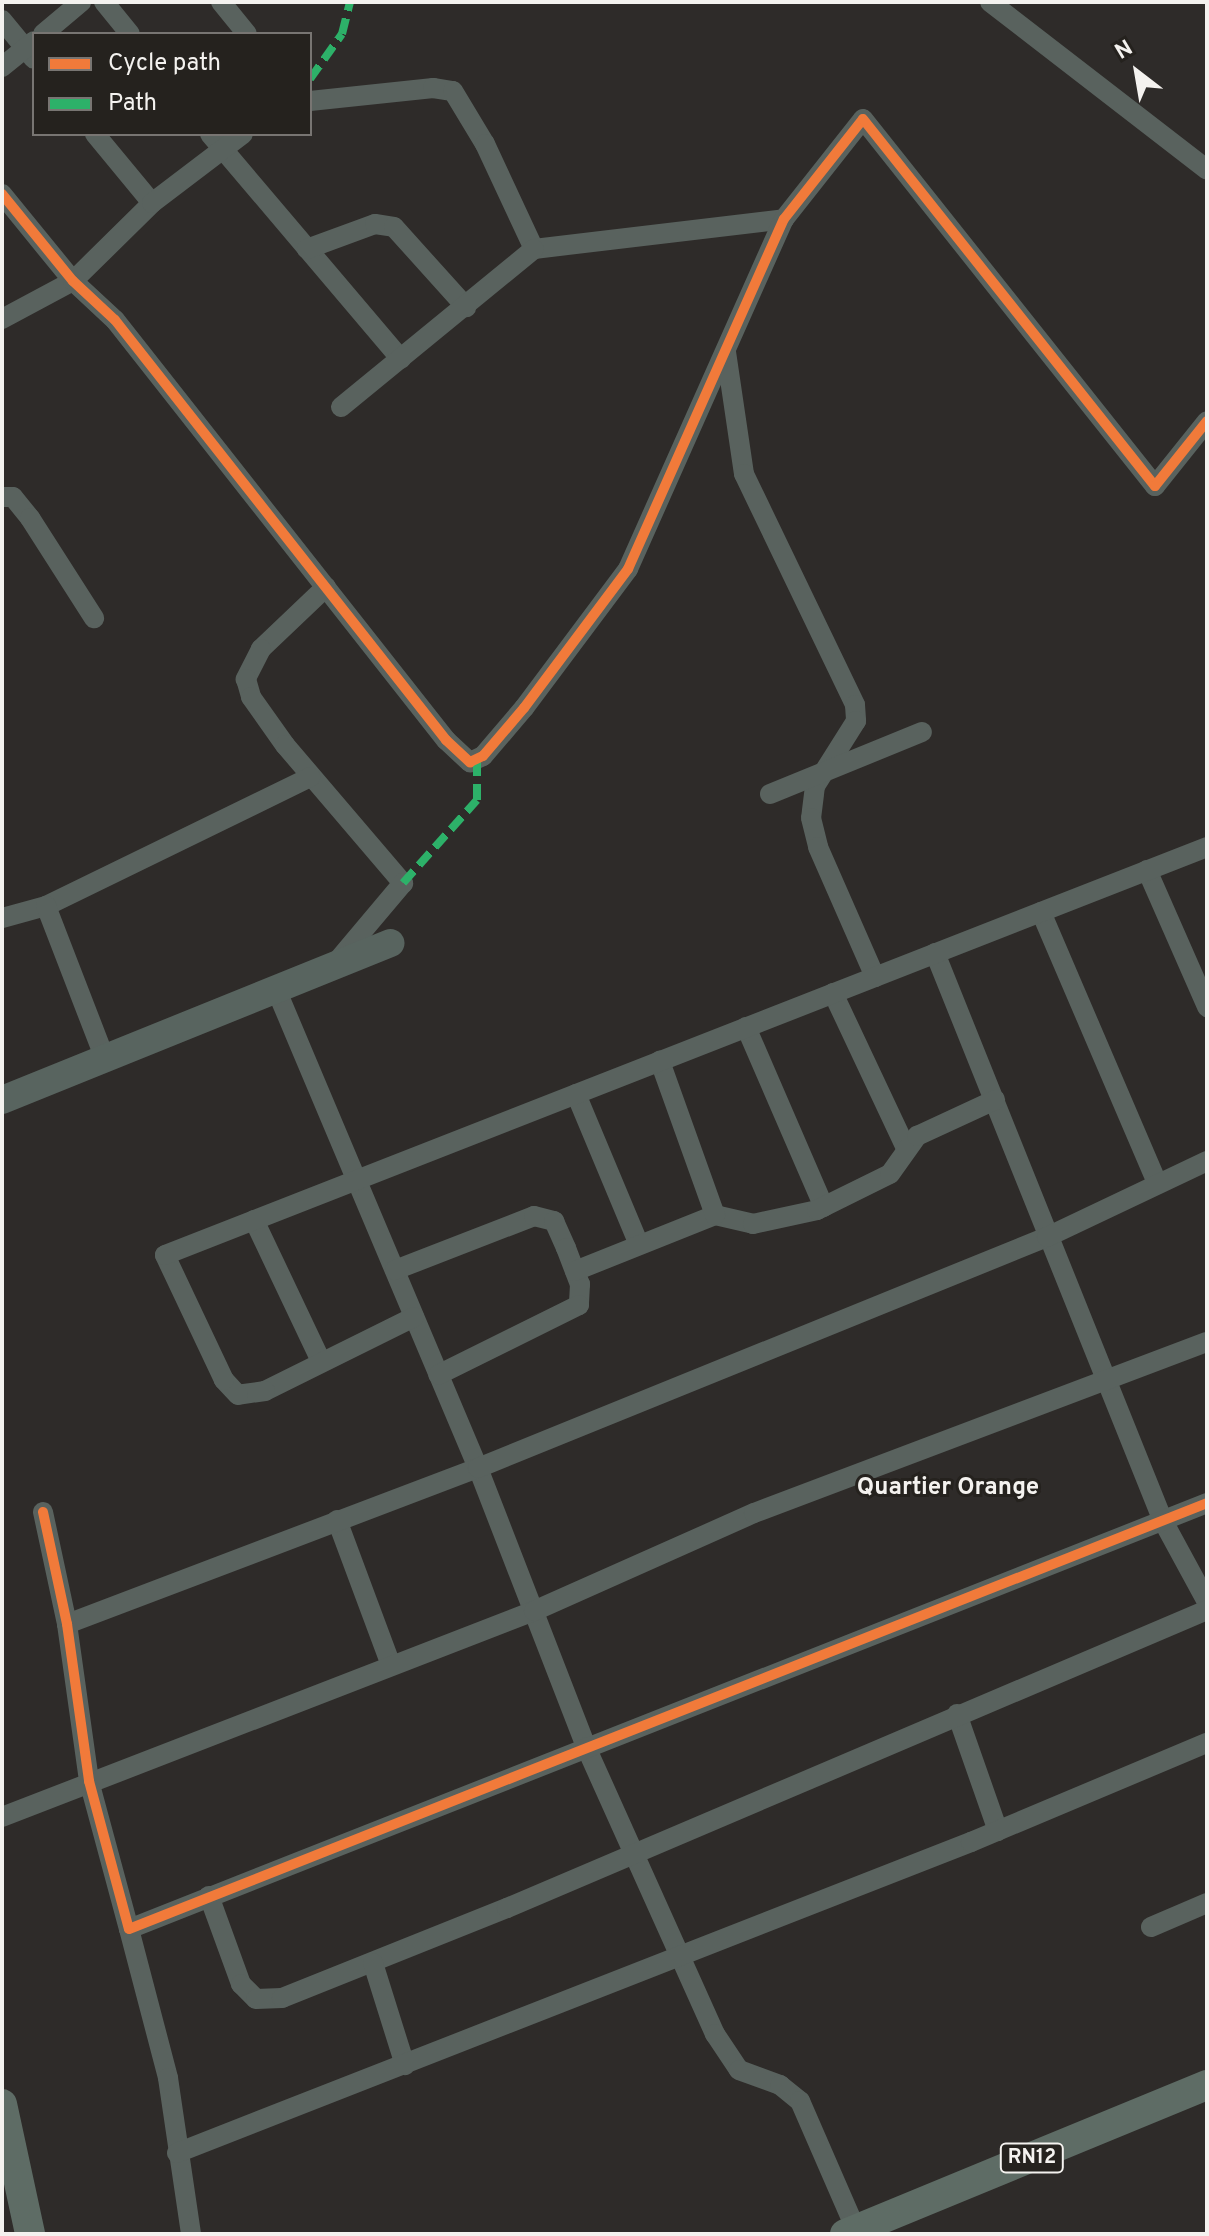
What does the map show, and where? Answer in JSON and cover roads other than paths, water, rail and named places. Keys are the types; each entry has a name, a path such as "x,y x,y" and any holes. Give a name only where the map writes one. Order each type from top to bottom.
{"main road":[{"name":"RN12","path":"851,2232 1207,2085"},
{"path":"3,2114 12,2204 30,2234"}],"street":[{"path":"45,32 81,2"},
{"path":"104,2 128,32"},
{"path":"221,2 245,32"},
{"path":"990,2 1207,170"},
{"path":"2,20 31,50 2,67"},
{"path":"312,101 433,88 453,91 485,144 534,249"},
{"path":"2,194 73,281 115,320 464,759 477,761 586,631 628,569 784,219 863,119 1155,486 1207,421"},
{"path":"97,136 152,203"},
{"path":"2,319 73,281 216,142 236,136"},
{"path":"216,142 401,359"},
{"path":"341,407 534,249 784,219"},
{"path":"307,249 375,224 394,227 466,307"},
{"path":"726,352 744,474 855,705 856,721 823,772 811,801 818,847 875,977"},
{"path":"2,497 10,495 30,518 94,618"},
{"path":"326,587 261,649 246,679 251,697 310,777 403,883 333,966"},
{"path":"770,794 922,732"},
{"path":"2,918 46,906 310,777"},
{"path":"414,1317 249,1396 238,1395 224,1380 165,1255 1207,847"},
{"path":"1147,870 1207,1007"},
{"path":"46,906 105,1059"},
{"path":"1041,912 1157,1182"},
{"path":"2,1100 390,943"},
{"path":"935,953 1163,1521 1207,1602"},
{"path":"276,989 478,1468 586,1747 679,1956 730,2061 748,2075 790,2091 806,2110 851,2232"},
{"path":"833,993 906,1148"},
{"path":"746,1027 824,1207"},
{"path":"660,1061 715,1215"},
{"path":"576,1094 638,1242"},
{"path":"575,1271 638,1242 715,1215 753,1224 824,1207 890,1174 906,1148 936,1125 995,1100"},
{"path":"67,1624 478,1468 1047,1237 1157,1182 1207,1161"},
{"path":"395,1270 542,1215 554,1221 575,1271 582,1296 579,1305 438,1375"},
{"path":"254,1220 321,1361"},
{"path":"2,1817 534,1611 754,1513 1207,1342"},
{"path":"129,1929 1207,1503"},
{"path":"43,1512 67,1624 89,1781 168,2078 191,2234"},
{"path":"337,1520 391,1665"},
{"path":"209,1896 241,1984 256,1999 282,1998 634,1855 957,1714 1207,1610"},
{"path":"957,1714 998,1831"},
{"path":"177,2153 998,1831 1207,1743"},
{"path":"1151,1927 1207,1903"},
{"path":"373,1963 405,2065"}],"district":[{"name":"Quartier Orange","path":"948,1489"}]}
